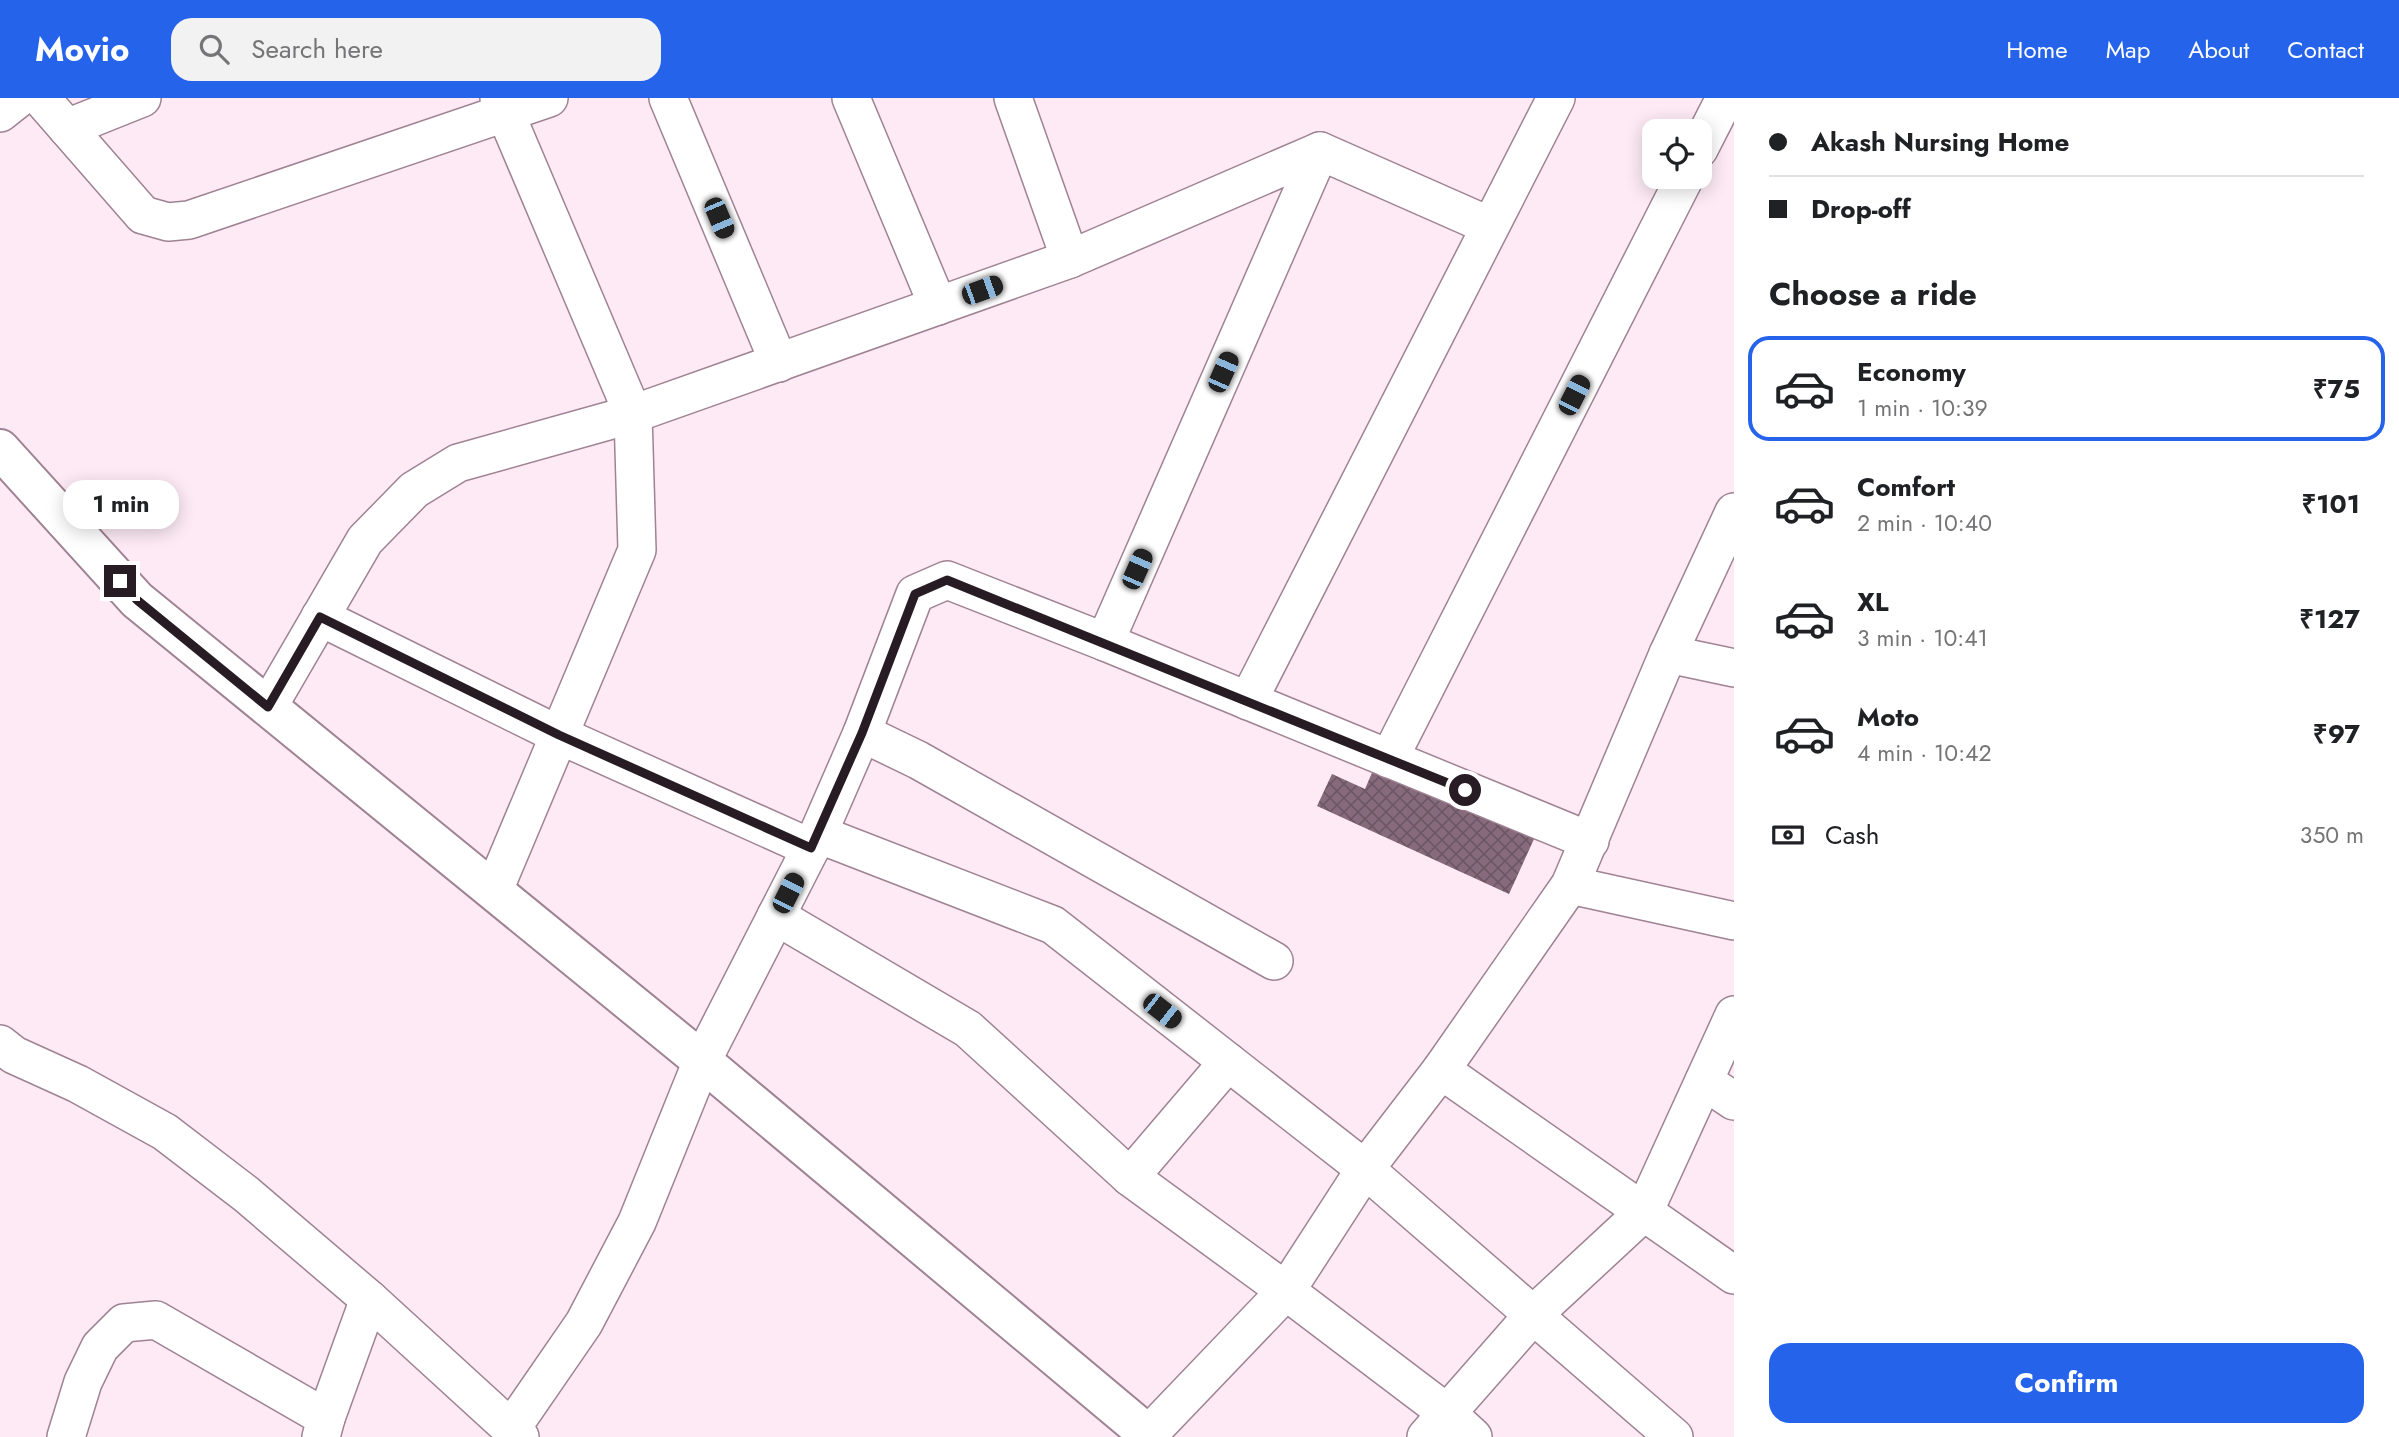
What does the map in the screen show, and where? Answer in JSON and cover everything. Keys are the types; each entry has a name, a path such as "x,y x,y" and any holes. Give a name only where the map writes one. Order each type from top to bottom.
{"street":[{"path":"0,113 19,98"},
{"path":"41,98 143,215 168,222 189,220 502,106 549,98"},
{"path":"67,128 142,98"},
{"path":"668,98 779,363"},
{"path":"851,98 938,306"},
{"path":"1013,98 1070,258"},
{"path":"1248,701 1556,98"},
{"path":"1712,124 1725,98"},
{"path":"494,890 637,550 633,414 502,106"},
{"path":"1105,642 1320,151"},
{"path":"268,707 365,540 414,490 458,463 633,414 938,306 1070,258 1320,151 1490,226"},
{"path":"1389,759 1679,189"},
{"path":"0,449 137,600 702,1061 1150,1436 1286,1291 1365,1169 1441,1070 1570,885 1668,654 1734,512"},
{"path":"5,1053 78,1084 164,1132 246,1194 369,1299 516,1433 584,1323 637,1222 702,1061 814,841 862,733 915,594 947,580 1590,841"},
{"path":"320,617 559,735 814,841 1053,925 1365,1169 1674,1437"},
{"path":"1668,654 1734,668"},
{"path":"862,733 918,760 1274,961"},
{"path":"1570,885 1734,921"},
{"path":"776,916 968,1029 1130,1177 1286,1291 1449,1429 1534,1314 1644,1212 1734,1015"},
{"path":"1130,1177 1228,1062"},
{"path":"1441,1070 1734,1275"},
{"path":"1704,1081 1734,1101"},
{"path":"66,1437 83,1382 100,1347 124,1323 156,1320 324,1428 369,1299"}],"building":[{"path":"1374,768 1540,826 1509,894 1317,806 1332,774 1365,789"}],"route":[{"path":"120,581 137,600 268,707 320,617 559,735 811,848 862,733 915,594 947,580 1465,790"}]}
